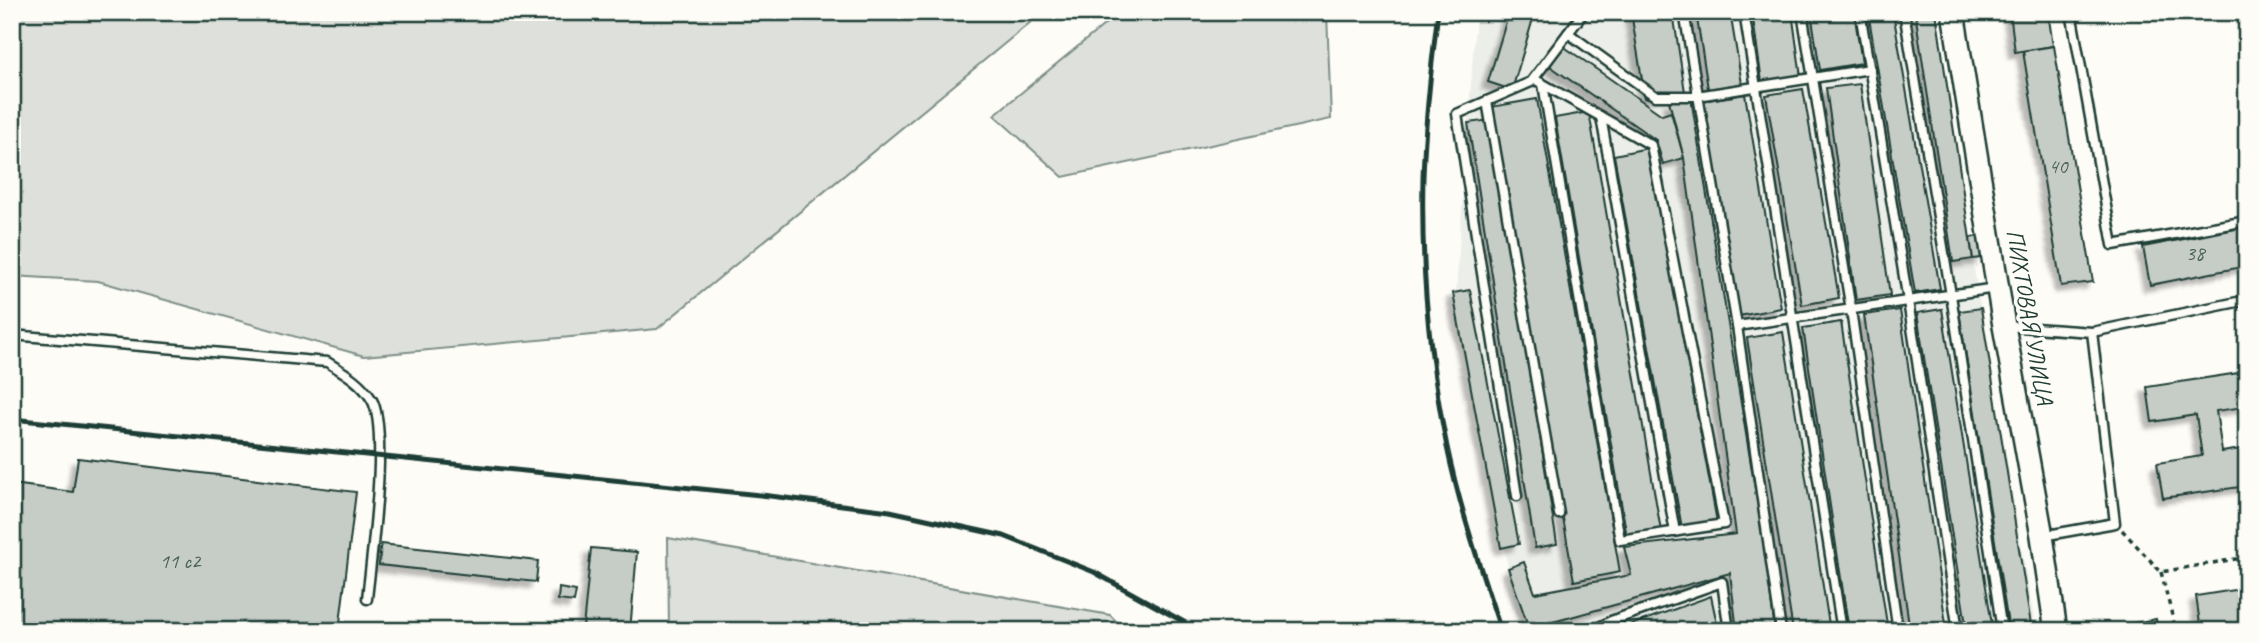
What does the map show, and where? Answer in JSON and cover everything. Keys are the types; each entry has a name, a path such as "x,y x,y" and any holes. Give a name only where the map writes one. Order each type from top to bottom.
{"street":[{"name":"ПИХТОВАЯ УЛИЦА","path":"1953,12 2056,631"}],"lane":[{"path":"1517,496 1457,114 1531,82 1584,12"},
{"path":"1684,12 1737,326 1781,631"},
{"path":"1744,12 1842,631"},
{"path":"1802,12 1851,310 1898,631"},
{"path":"1860,12 1908,301 1958,631"},
{"path":"1904,12 1951,295 2002,631"},
{"path":"2071,12 2113,245 2247,221"},
{"path":"1568,33 1655,96 1698,96 1870,69"},
{"path":"1534,79 1543,83 1651,145 1724,524 1620,540 1543,83"},
{"path":"1487,101 1559,514"},
{"path":"1601,117 1675,532"},
{"path":"1737,326 1998,288"},
{"path":"2004,326 2092,332 2247,300"},
{"path":"2042,536 2115,523 2092,332"},
{"path":"12,335 327,362 353,377 373,402 380,441 367,599"},
{"path":"1591,631 1722,582 1729,631"}],"path":[{"path":"2115,523 2161,572 2176,631"},
{"path":"2161,572 2247,557"}],"shaded area":[{"path":"12,12 1043,12 657,329 364,356 98,281 12,276"},
{"path":"1120,12 1327,12 1331,119 1063,177 994,115"},
{"path":"1476,12 1935,12 1958,176 2036,631 1520,631 1456,292"},
{"path":"668,538 1110,615 1126,631 669,631"}],"building":[{"path":"1509,12 1535,12 1512,90 1488,82"},
{"path":"1631,12 1673,12 1685,92 1645,98"},
{"path":"1696,12 1730,12 1742,84 1708,89"},
{"path":"1752,12 1792,12 1801,77 1762,82"},
{"path":"1811,12 1854,12 1862,63 1820,70"},
{"path":"1868,12 1893,12 1940,289 1915,293"},
{"path":"1915,12 1936,12 1973,259 1953,262"},
{"path":"2010,12 2048,12 2053,46 2015,52"},
{"path":"1563,46 1662,115 1671,112 1684,158 1663,164 1656,140 1550,66"},
{"path":"2054,46 2093,282 2061,286 2023,51"},
{"path":"1860,84 1890,295 1856,300 1826,88"},
{"path":"1803,89 1839,298 1802,305 1766,95"},
{"path":"1745,94 1781,308 1739,316 1702,101"},
{"path":"1691,98 1764,544 1775,631 1737,631 1730,573 1553,622 1556,631 1530,631 1508,568 1524,562 1535,593 1631,575 1624,547 1736,534 1684,158 1669,101"},
{"path":"1537,99 1620,572 1574,581 1491,107"},
{"path":"1589,112 1661,531 1627,537 1555,118"},
{"path":"1490,120 1557,544 1535,548 1468,123"},
{"path":"1648,148 1717,522 1682,528 1614,155"},
{"path":"2241,228 2247,266 2150,285 2143,247"},
{"path":"1979,236 1982,258 1973,259 1970,238"},
{"path":"1470,290 1519,544 1501,548 1453,293"},
{"path":"1981,308 2032,631 2009,631 1959,311"},
{"path":"1942,309 1993,631 1967,631 1917,313"},
{"path":"1900,310 1947,631 1910,631 1864,315"},
{"path":"1841,322 1888,631 1849,631 1803,328"},
{"path":"1783,332 1830,631 1793,631 1747,338"},
{"path":"2239,373 2244,407 2216,411 2222,452 2247,448 2247,486 2163,498 2157,463 2202,456 2196,415 2152,422 2147,387"},
{"path":"78,458 356,492 339,631 12,631 12,484 73,492"},
{"path":"381,544 538,561 536,582 379,565"},
{"path":"591,548 637,552 630,631 563,631 563,626 583,628"},
{"path":"559,588 576,591 574,602 558,600"},
{"path":"2247,588 2247,623 2201,631 2196,596"},
{"path":"1711,596 1717,624 1699,631 1614,631"},
{"path":"2156,619 2158,631 2125,631 2123,625"}],"railway":[{"path":"1438,12 1423,177 1423,244 1428,312 1435,380 1452,470 1501,631"},
{"path":"12,419 770,496 890,511 1004,536 1094,572 1200,631"}]}
